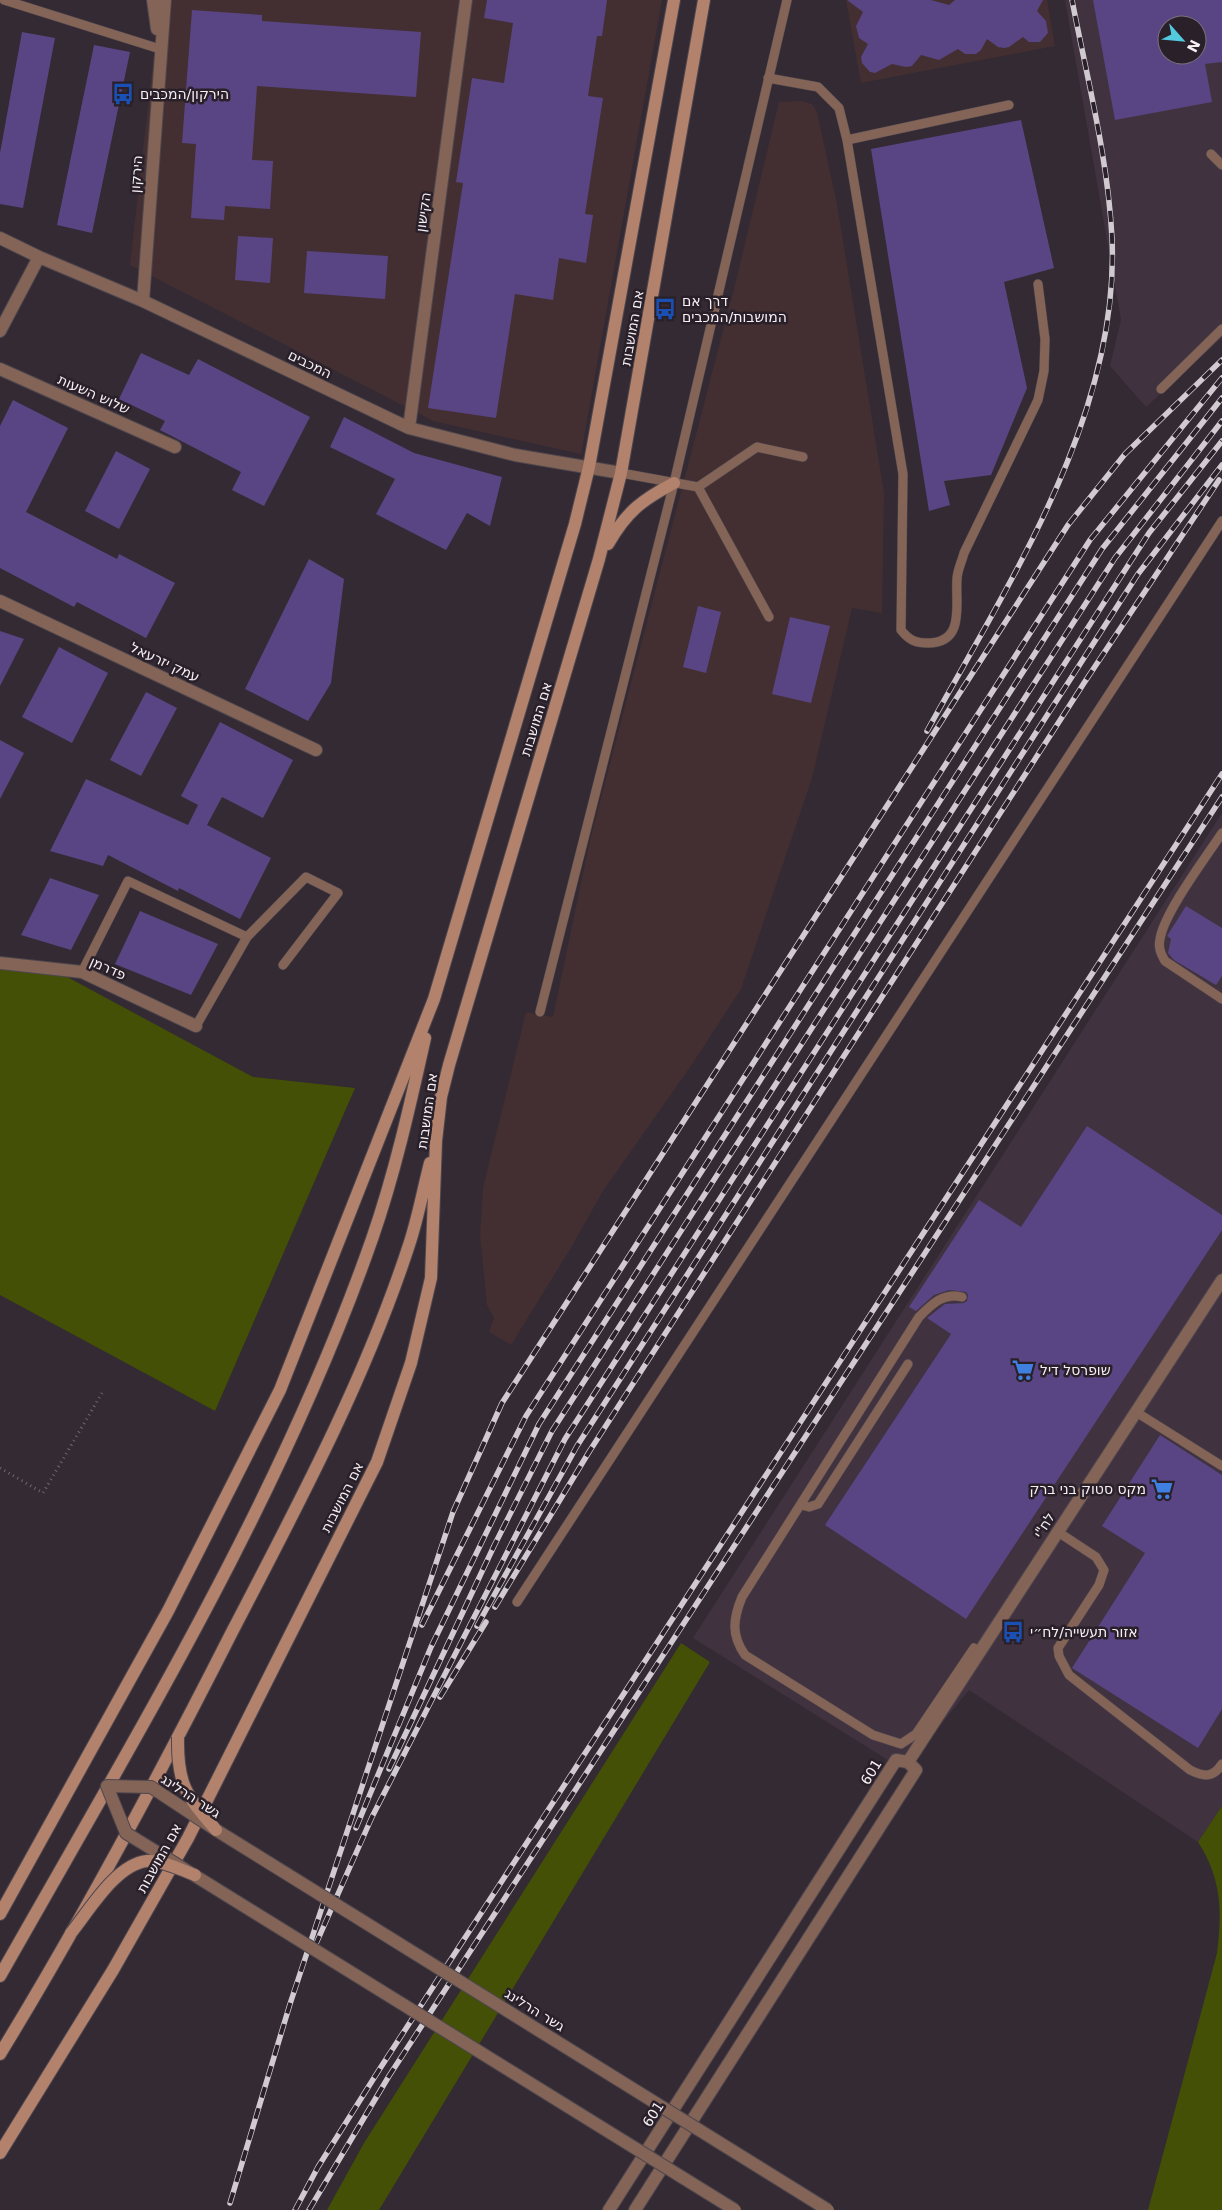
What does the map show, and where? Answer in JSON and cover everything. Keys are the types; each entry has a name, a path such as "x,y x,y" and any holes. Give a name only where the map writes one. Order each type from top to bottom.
{"main road":[{"name":"אם המושבות","path":"0,1914 168,1611 280,1390 434,999 575,524 589,467 674,0"},
{"name":"אם המושבות","path":"0,2153 114,1970 188,1838 377,1462 411,1363 431,1278 436,1140 441,1096 448,1064 599,559 621,473 704,0"},
{"path":"599,559 614,534 632,510 645,498 674,483"},
{"path":"0,1976 223,1575 280,1461 338,1329 373,1238 408,1116 434,999"},
{"path":"0,2054 71,1933 152,1787 312,1476 357,1382 409,1244 436,1140"},
{"path":"178,1738 179,1775 195,1805 216,1830"},
{"path":"71,1933 118,1875 133,1865 148,1861 195,1875"}],"street":[{"name":"הירקון","path":"153,0 160,49"},
{"name":"הירקון","path":"142,301 165,0"},
{"name":"הקישון","path":"409,428 466,0"},
{"name":"המכבים","path":"0,238 39,257 142,301 409,428 515,455 621,473"},
{"path":"0,331 39,257"},
{"name":"שלוש השעות","path":"0,369 175,448"},
{"name":"עמק יזרעאל","path":"0,601 316,750"},
{"name":"פדרמן","path":"0,962 82,972 196,1026"},
{"name":"לח\"י","path":"908,1762 1222,1280"},
{"name":"601","path":"609,2210 896,1760 908,1762"},
{"path":"635,2210 916,1770 908,1762"},
{"path":"107,1786 126,1833 735,2210"},
{"name":"גשר הרלינג","path":"107,1786 152,1787 216,1830 828,2210"}],"lane":[{"path":"4,0 160,49"},
{"path":"540,1012 674,483 787,0"},
{"path":"768,78 818,87 839,108 848,140 903,474 901,630 908,639 920,643 934,643 948,635 956,625 957,578 964,553 1038,400 1044,371 1046,339 1038,284"},
{"path":"848,140 1009,105"},
{"path":"1211,154 1222,165"},
{"path":"1161,389 1222,329"},
{"path":"621,473 698,487 757,446 803,457"},
{"path":"698,487 769,617"},
{"path":"517,1602 1222,522"},
{"path":"1222,833 1171,912 1159,940 1160,953 1165,961 1222,999"},
{"path":"196,1026 247,937 306,876 338,893 283,965"},
{"path":"82,972 128,881 247,937"},
{"path":"962,1298 948,1296 936,1301 919,1318 742,1597 733,1626 735,1638 745,1655 873,1735 901,1744 916,1734 974,1648 980,1651"},
{"path":"801,1505 809,1507 818,1504 908,1364"},
{"path":"1136,1412 1222,1466"},
{"path":"1058,1532 1096,1557 1104,1570 1099,1585 1058,1648 1059,1656 1070,1675 1190,1770 1203,1776 1210,1775 1216,1773 1222,1764"}],"path":[{"path":"0,1468 44,1493 102,1393"}],"shaded area":[{"path":"160,0 662,0 581,454 433,421 130,265"},
{"path":"846,0 1047,0 1055,46 861,83"},
{"path":"1065,0 1222,0 1222,338 1146,407 1110,366 1121,320"},
{"path":"801,101 812,104 817,112 837,204 884,493 882,613 852,608 812,778 741,989 693,1063 603,1191 572,1246 511,1345 489,1332 494,1318 487,1305 480,1235 483,1188 526,1012 553,1017 590,840 734,289 779,102"},
{"path":"1222,813 1222,1806 1198,1842 969,1690 910,1762 899,1767 693,1638"}],"green space":[{"path":"0,966 58,972 253,1077 355,1088 215,1411 0,1295"},
{"path":"681,1643 710,1662 379,2210 327,2210 364,2143"},
{"path":"1222,1806 1222,2210 1148,2210 1217,1953 1220,1909 1216,1882 1212,1869 1198,1842"}],"building":[{"path":"487,0 607,0 602,36 597,36 588,96 603,98 585,214 593,215 586,263 559,258 553,300 515,294 496,418 428,408 463,183 456,182 472,78 504,83 513,23 484,18"},
{"path":"847,0 931,0 949,5 955,0 1043,0 1037,11 1046,21 1048,33 1040,42 1029,42 1023,37 1009,47 1004,48 998,47 987,39 981,50 976,54 965,54 958,49 939,60 921,55 912,66 906,67 892,64 875,73 870,72 862,63 861,57 868,44 859,38 856,26 863,12"},
{"path":"1093,0 1222,0 1222,62 1207,64 1207,15 1157,15 1157,65 1205,65 1212,102 1115,120"},
{"path":"192,10 262,15 262,21 421,32 416,97 257,86 252,160 273,161 270,209 225,206 224,220 191,218 196,144 182,143"},
{"path":"22,32 55,38 23,208 0,204 0,153"},
{"path":"94,45 130,52 92,233 57,225"},
{"path":"1021,120 1054,268 1004,282 1027,388 991,475 944,481 950,505 929,511 871,149"},
{"path":"238,236 273,238 270,283 235,280"},
{"path":"307,251 388,256 385,299 304,293"},
{"path":"141,353 189,375 198,359 310,417 264,506 232,490 241,472 160,430 165,421 119,399"},
{"path":"13,400 68,428 26,512 117,559 119,554 175,583 146,638 77,602 74,607 0,568 0,426"},
{"path":"344,417 414,453 502,477 490,526 467,513 446,550 376,514 395,479 330,447"},
{"path":"116,451 150,469 119,529 85,511"},
{"path":"309,559 344,579 331,683 308,721 245,689"},
{"path":"698,606 721,612 706,673 683,667"},
{"path":"790,617 830,626 811,703 772,694"},
{"path":"0,631 24,639 0,686"},
{"path":"59,647 108,673 72,743 22,717"},
{"path":"146,692 177,708 141,776 110,760"},
{"path":"220,722 293,760 263,818 222,797 207,825 271,858 240,919 179,888 178,891 108,855 103,866 50,851 86,779 188,825 198,805 181,796"},
{"path":"0,740 24,753 0,799"},
{"path":"50,878 99,895 71,950 21,935"},
{"path":"1186,906 1222,928 1222,976 1216,985 1174,960 1168,953 1171,939 1167,936"},
{"path":"140,911 218,944 191,995 115,964"},
{"path":"1087,1126 1222,1215 1222,1230 966,1619 825,1525 951,1334 927,1318 945,1304 964,1303 967,1301 968,1295 966,1292 949,1290 934,1295 916,1311 909,1307 979,1200 1021,1227"},
{"path":"1160,1435 1222,1475 1222,1709 1198,1748 1072,1668 1145,1553 1102,1526"}],"railway":[{"path":"927,731 992,616 1024,556 1053,495 1079,432 1098,369 1110,304 1112,238 1110,208 1102,148 1072,0"},
{"path":"230,2203 290,2004 453,1512 502,1403 1068,525 1125,454 1222,360"},
{"path":"422,1625 526,1416 1090,540 1222,378"},
{"path":"356,1828 431,1647 539,1424 1102,549 1222,398"},
{"path":"389,1769 494,1546 552,1431 1115,558 1222,421"},
{"path":"315,1946 372,1817 565,1439 1149,533 1222,441"},
{"path":"477,1626 577,1446 1138,574 1222,465"},
{"path":"495,1607 589,1452 1084,683 1219,480"},
{"path":"295,2210 318,2167 379,2070 1222,774"},
{"path":"309,2210 389,2076 1222,797"},
{"path":"440,1697 486,1622"}],"place":[{"name":"הירקון/המכבים","path":"123,94"},
{"name":"דרך אם המושבות/המכבים","path":"665,309"},
{"name":"שופרסל דיל","path":"1023,1370"},
{"name":"מקס סטוק בני ברק","path":"1162,1489"},
{"name":"אזור תעשייה/לח״י","path":"1013,1632"}]}
